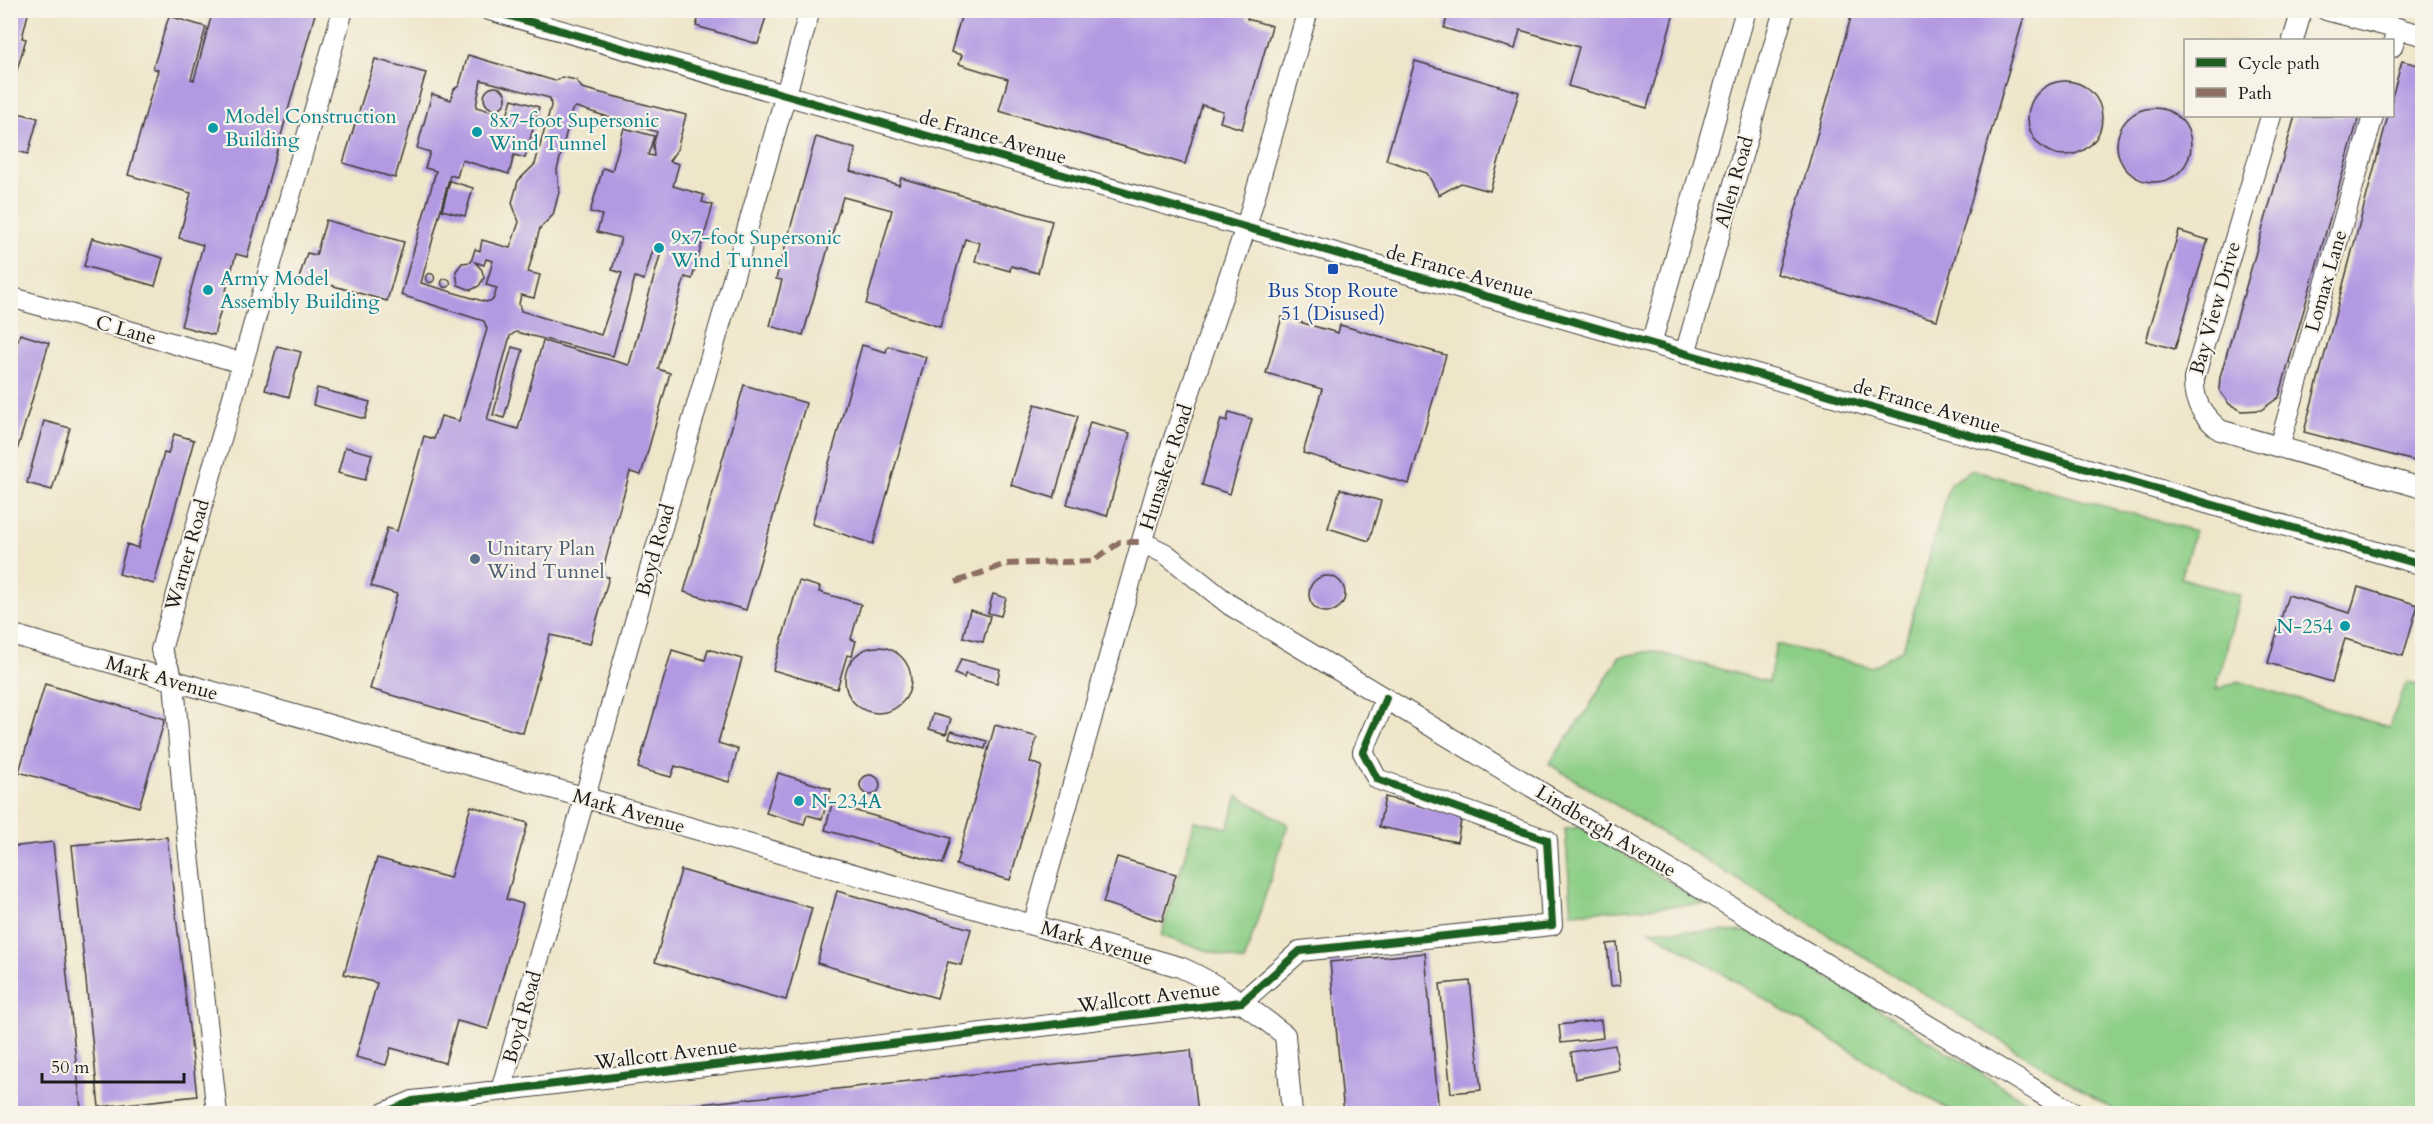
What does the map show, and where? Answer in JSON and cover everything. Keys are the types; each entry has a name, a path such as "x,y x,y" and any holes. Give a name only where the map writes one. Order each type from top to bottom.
{"street":[{"name":"Warner Road","path":"217,1113 184,808 174,681 161,650 343,10"},
{"name":"de France Avenue","path":"489,10 2422,565"},
{"name":"Boyd Road","path":"501,1090 810,10"},
{"name":"Hunsaker Road","path":"1033,925 1161,477 1246,227 1308,10"},
{"name":"Allen Road","path":"1651,344 1746,10"},
{"name":"Allen Road","path":"1685,354 1784,10"},
{"path":"2293,39 2302,10"},
{"path":"2326,10 2422,35"},
{"path":"2394,41 2398,28"},
{"name":"Bay View Drive","path":"2271,117 2194,379 2193,392 2205,418 2220,430 2422,488"},
{"name":"Lomax Lane","path":"2278,447 2373,117"},
{"name":"C Lane","path":"10,297 242,363"},
{"name":"Lindbergh Avenue","path":"1142,542 1166,554 1230,605 2075,1113"},
{"name":"Mark Avenue","path":"10,634 1180,967 1208,979 1285,1035 1292,1113"},
{"name":"Wallcott Avenue","path":"382,1113 413,1101 1242,1002 1300,951 1552,925 1547,840 1377,779 1363,752 1386,698"}],"green space":[{"path":"1972,470 2195,531 2181,578 2240,595 2216,690 2238,681 2389,727 2407,682 2422,687 2422,1113 2119,1113 1549,764 1589,707 1619,657 1652,651 1769,682 1776,644 1872,667 1903,649 1950,484"},
{"path":"1238,796 1288,824 1244,962 1161,936 1195,821 1228,828"},
{"path":"1580,827 1705,904 1572,913 1565,829"},
{"path":"1650,930 1756,932 2045,1113 1954,1113"}],"building":[{"path":"10,10 29,10 22,38 26,39 11,91"},
{"name":"Model Construction Building","path":"213,10 302,10 315,14 247,257 236,254 214,335 181,326 203,245 179,238 191,193 128,175 158,70 153,68 169,16 206,27 191,79 194,80"},
{"path":"768,10 758,44 696,26 699,16 681,11"},
{"path":"963,10 1249,10 1247,19 1272,26 1242,129 1220,122 1223,111 1202,105 1185,164 999,111 1008,79 959,64 962,55 951,52"},
{"path":"1449,10 1675,10 1647,108 1568,86 1579,47 1520,30 1515,49 1444,28"},
{"path":"1853,10 2026,10 1937,320 1777,274"},
{"path":"468,55 555,81 562,77 576,80 582,88 686,115 677,150 669,161 679,164 673,186 704,195 702,202 713,205 692,279 685,277 658,369 670,373 641,475 630,472 601,576 609,577 590,644 550,635 523,733 370,689 397,594 371,586 387,528 397,531 424,436 434,439 441,416 459,421 487,329 484,321 401,295 436,171 425,168 430,152 417,148 432,94 451,100 454,89 459,86","holes":["481,80 550,98 551,106 535,164 518,181 512,203 519,222 510,248 482,240 480,251 475,249 471,262 462,263 456,271 458,285 471,290 479,286 484,278 482,270 475,262 484,265 486,259 493,261 486,285 497,288 493,300 486,302 421,283 450,175 457,177 462,160 509,174 514,155 525,158 539,107 512,99 507,116 476,107","576,107 657,132 653,145 654,156 648,155 654,136 624,128 612,171 603,168 590,212 602,215 597,232 621,238 612,270 622,273 601,335 521,311 519,304 521,295 534,298 540,275 528,272 540,228 553,215 559,192 557,170 572,110","653,250 661,252 629,365 543,341 518,429 487,420 510,336 516,332 613,356 635,277 644,280"]},
{"path":"375,59 426,73 395,178 343,163"},
{"path":"1415,61 1519,92 1490,191 1461,183 1439,195 1427,173 1386,160"},
{"path":"2402,61 2422,66 2422,463 2304,432 2388,117 2394,117 2394,90"},
{"path":"2065,81 2086,87 2096,97 2102,118 2096,139 2086,149 2065,155 2044,149 2034,139 2028,118 2034,97 2044,87"},
{"path":"495,87 503,90 506,98 503,106 495,109 487,106 484,98 487,90"},
{"path":"2154,108 2175,114 2185,124 2191,145 2185,166 2175,176 2154,182 2133,176 2123,166 2117,145 2123,124 2133,114"},
{"path":"10,111 38,118 28,154 10,149"},
{"path":"2295,117 2359,117 2279,397 2261,410 2242,411 2229,404 2219,390 2220,377"},
{"path":"816,137 856,149 850,171 899,185 901,178 1052,221 1038,273 1011,266 1010,271 975,261 980,243 965,239 940,327 866,304 892,210 843,197 803,335 770,326 782,280 776,279"},
{"path":"450,181 473,188 465,216 442,210"},
{"path":"326,220 404,242 387,301 309,279 308,284 298,281 307,253 316,255"},
{"path":"2179,231 2208,240 2175,349 2146,341"},
{"path":"92,238 163,258 155,286 84,266"},
{"path":"430,273 435,278 430,283 425,278"},
{"path":"446,278 451,283 446,288 441,283"},
{"path":"1282,317 1338,333 1340,325 1446,355 1409,484 1303,453 1322,389 1266,373"},
{"path":"20,334 49,343 13,464 10,463 10,365"},
{"path":"862,345 886,352 888,346 926,357 873,544 812,524"},
{"path":"277,346 301,352 289,397 265,390"},
{"path":"512,347 523,350 504,418 493,415"},
{"path":"744,385 806,403 746,610 684,592"},
{"path":"317,388 370,402 365,419 313,405"},
{"path":"1035,404 1078,416 1054,498 1011,485"},
{"path":"1229,412 1252,419 1230,494 1202,485 1221,419 1227,421"},
{"path":"44,421 70,428 52,490 27,483"},
{"path":"1090,422 1130,433 1107,516 1067,504"},
{"path":"174,434 194,440 154,584 119,574 127,544 138,548 164,453 168,454"},
{"path":"345,447 372,454 365,480 338,473"},
{"path":"1340,489 1381,501 1369,541 1328,528"},
{"path":"1327,576 1340,581 1345,594 1340,607 1327,612 1314,607 1309,594 1314,581"},
{"path":"799,581 820,587 819,592 861,604 851,639 856,641 852,656 847,655 837,689 773,670"},
{"name":"N-254","path":"2358,587 2418,605 2403,656 2345,639 2332,682 2268,663 2288,595 2350,613"},
{"path":"993,594 1006,598 1001,616 988,613"},
{"path":"970,610 990,616 983,642 963,637"},
{"path":"878,647 891,650 901,657 908,667 911,680 908,693 901,703 891,710 878,713 865,710 855,703 848,693 845,680 848,667 855,657 865,650"},
{"path":"708,649 742,659 718,743 738,749 729,782 675,766 671,777 638,768 672,650 705,660"},
{"path":"961,659 1000,669 997,683 965,674 964,678 955,674"},
{"path":"45,684 165,719 139,807 19,772"},
{"path":"933,714 951,719 946,734 929,729"},
{"path":"995,725 1037,737 1030,762 1042,766 1010,880 956,865"},
{"path":"951,731 987,741 985,749 949,738"},
{"name":"N-234A","path":"778,773 831,789 822,819 807,815 804,824 766,813"},
{"path":"866,775 874,775 880,781 880,789 874,795 866,795 860,789 860,781"},
{"path":"1385,797 1462,816 1457,842 1379,827"},
{"path":"832,804 951,838 943,864 825,830"},
{"path":"471,806 528,823 506,899 523,904 488,1029 457,1021 445,1063 391,1048 386,1065 356,1057 377,983 344,974 377,858 450,878"},
{"path":"167,837 197,1096 99,1107 72,845"},
{"path":"53,842 81,1109 10,1114 10,847"},
{"path":"1117,857 1176,874 1162,921 1103,903"},
{"path":"681,870 812,908 786,1000 655,962"},
{"path":"837,891 971,929 961,965 948,962 937,998 817,963"},
{"path":"1617,943 1620,985 1611,986 1607,944"},
{"path":"1425,953 1439,1114 1344,1114 1330,962"},
{"path":"1470,981 1481,1090 1451,1093 1440,984"},
{"path":"1601,1020 1603,1038 1561,1043 1559,1025"},
{"path":"1615,1045 1619,1070 1575,1079 1571,1052"},
{"path":"1191,1050 1198,1114 628,1114 628,1112"}],"marked path":[{"path":"956,582 1006,564 1093,561 1120,542 1142,542"}],"cycle path":[{"path":"489,10 2422,565"},
{"path":"382,1114 413,1101 1242,1002 1300,951 1552,925 1547,840 1377,779 1363,752 1386,698"}],"place":[{"name":"Model Construction Building","path":"213,128"},
{"name":"8x7-foot Supersonic Wind Tunnel","path":"477,132"},
{"name":"9x7-foot Supersonic Wind Tunnel","path":"659,248"},
{"name":"Bus Stop Route 51 (Disused)","path":"1333,269"},
{"name":"Army Model Assembly Building","path":"208,290"},
{"name":"Unitary Plan Wind Tunnel","path":"475,559"},
{"name":"N-254","path":"2345,626"},
{"name":"N-234A","path":"799,801"}]}
